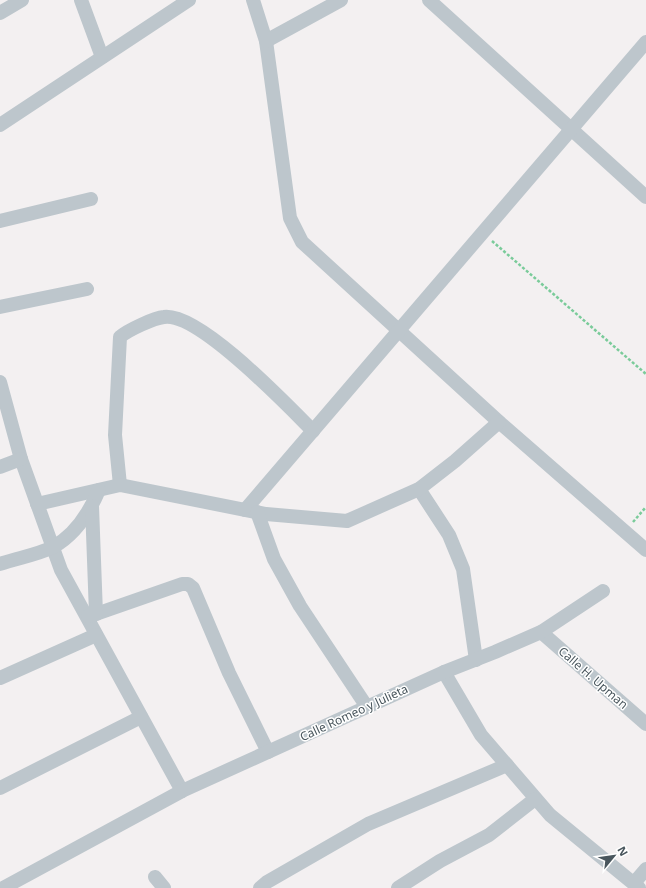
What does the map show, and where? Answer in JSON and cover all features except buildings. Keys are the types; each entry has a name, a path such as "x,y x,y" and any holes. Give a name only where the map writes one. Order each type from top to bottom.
{"street":[{"path":"0,13 22,0"},
{"path":"81,0 102,57"},
{"path":"0,125 189,0"},
{"path":"253,0 266,42 290,218 302,242 499,422 646,550"},
{"path":"266,42 341,0"},
{"path":"430,0 570,130 646,198"},
{"path":"251,511 314,431 646,42"},
{"path":"0,221 90,199"},
{"path":"0,307 87,289"},
{"path":"120,484 115,435 120,337 125,332 165,317 175,318 198,328 236,357 314,431"},
{"path":"0,382 21,459 53,547 62,570 91,616"},
{"path":"38,504 120,484 251,511 347,521 419,489 454,462 499,422"},
{"path":"0,467 21,459"},
{"path":"419,489 449,535 463,569 476,660"},
{"path":"0,564 53,547 70,534 92,506 99,490"},
{"path":"92,506 91,616 96,635 182,791"},
{"path":"251,511 274,559 300,606 367,707"},
{"path":"91,616 182,584 188,584 193,588 229,673 268,752"},
{"name":"Calle Romeo y Julieta","path":"3,888 182,791 444,672 541,632 603,591"},
{"name":"Calle H. Upman","path":"541,632 646,724"},
{"path":"0,678 96,635"},
{"path":"444,672 481,735 550,815 637,886 646,869"},
{"path":"0,788 141,717"},
{"path":"260,888 267,882 368,824 507,765"},
{"path":"398,888 440,861 489,835 535,799"},
{"path":"155,876 164,888"}],"path":[{"path":"483,233 646,374"},
{"path":"625,532 646,507"}]}
